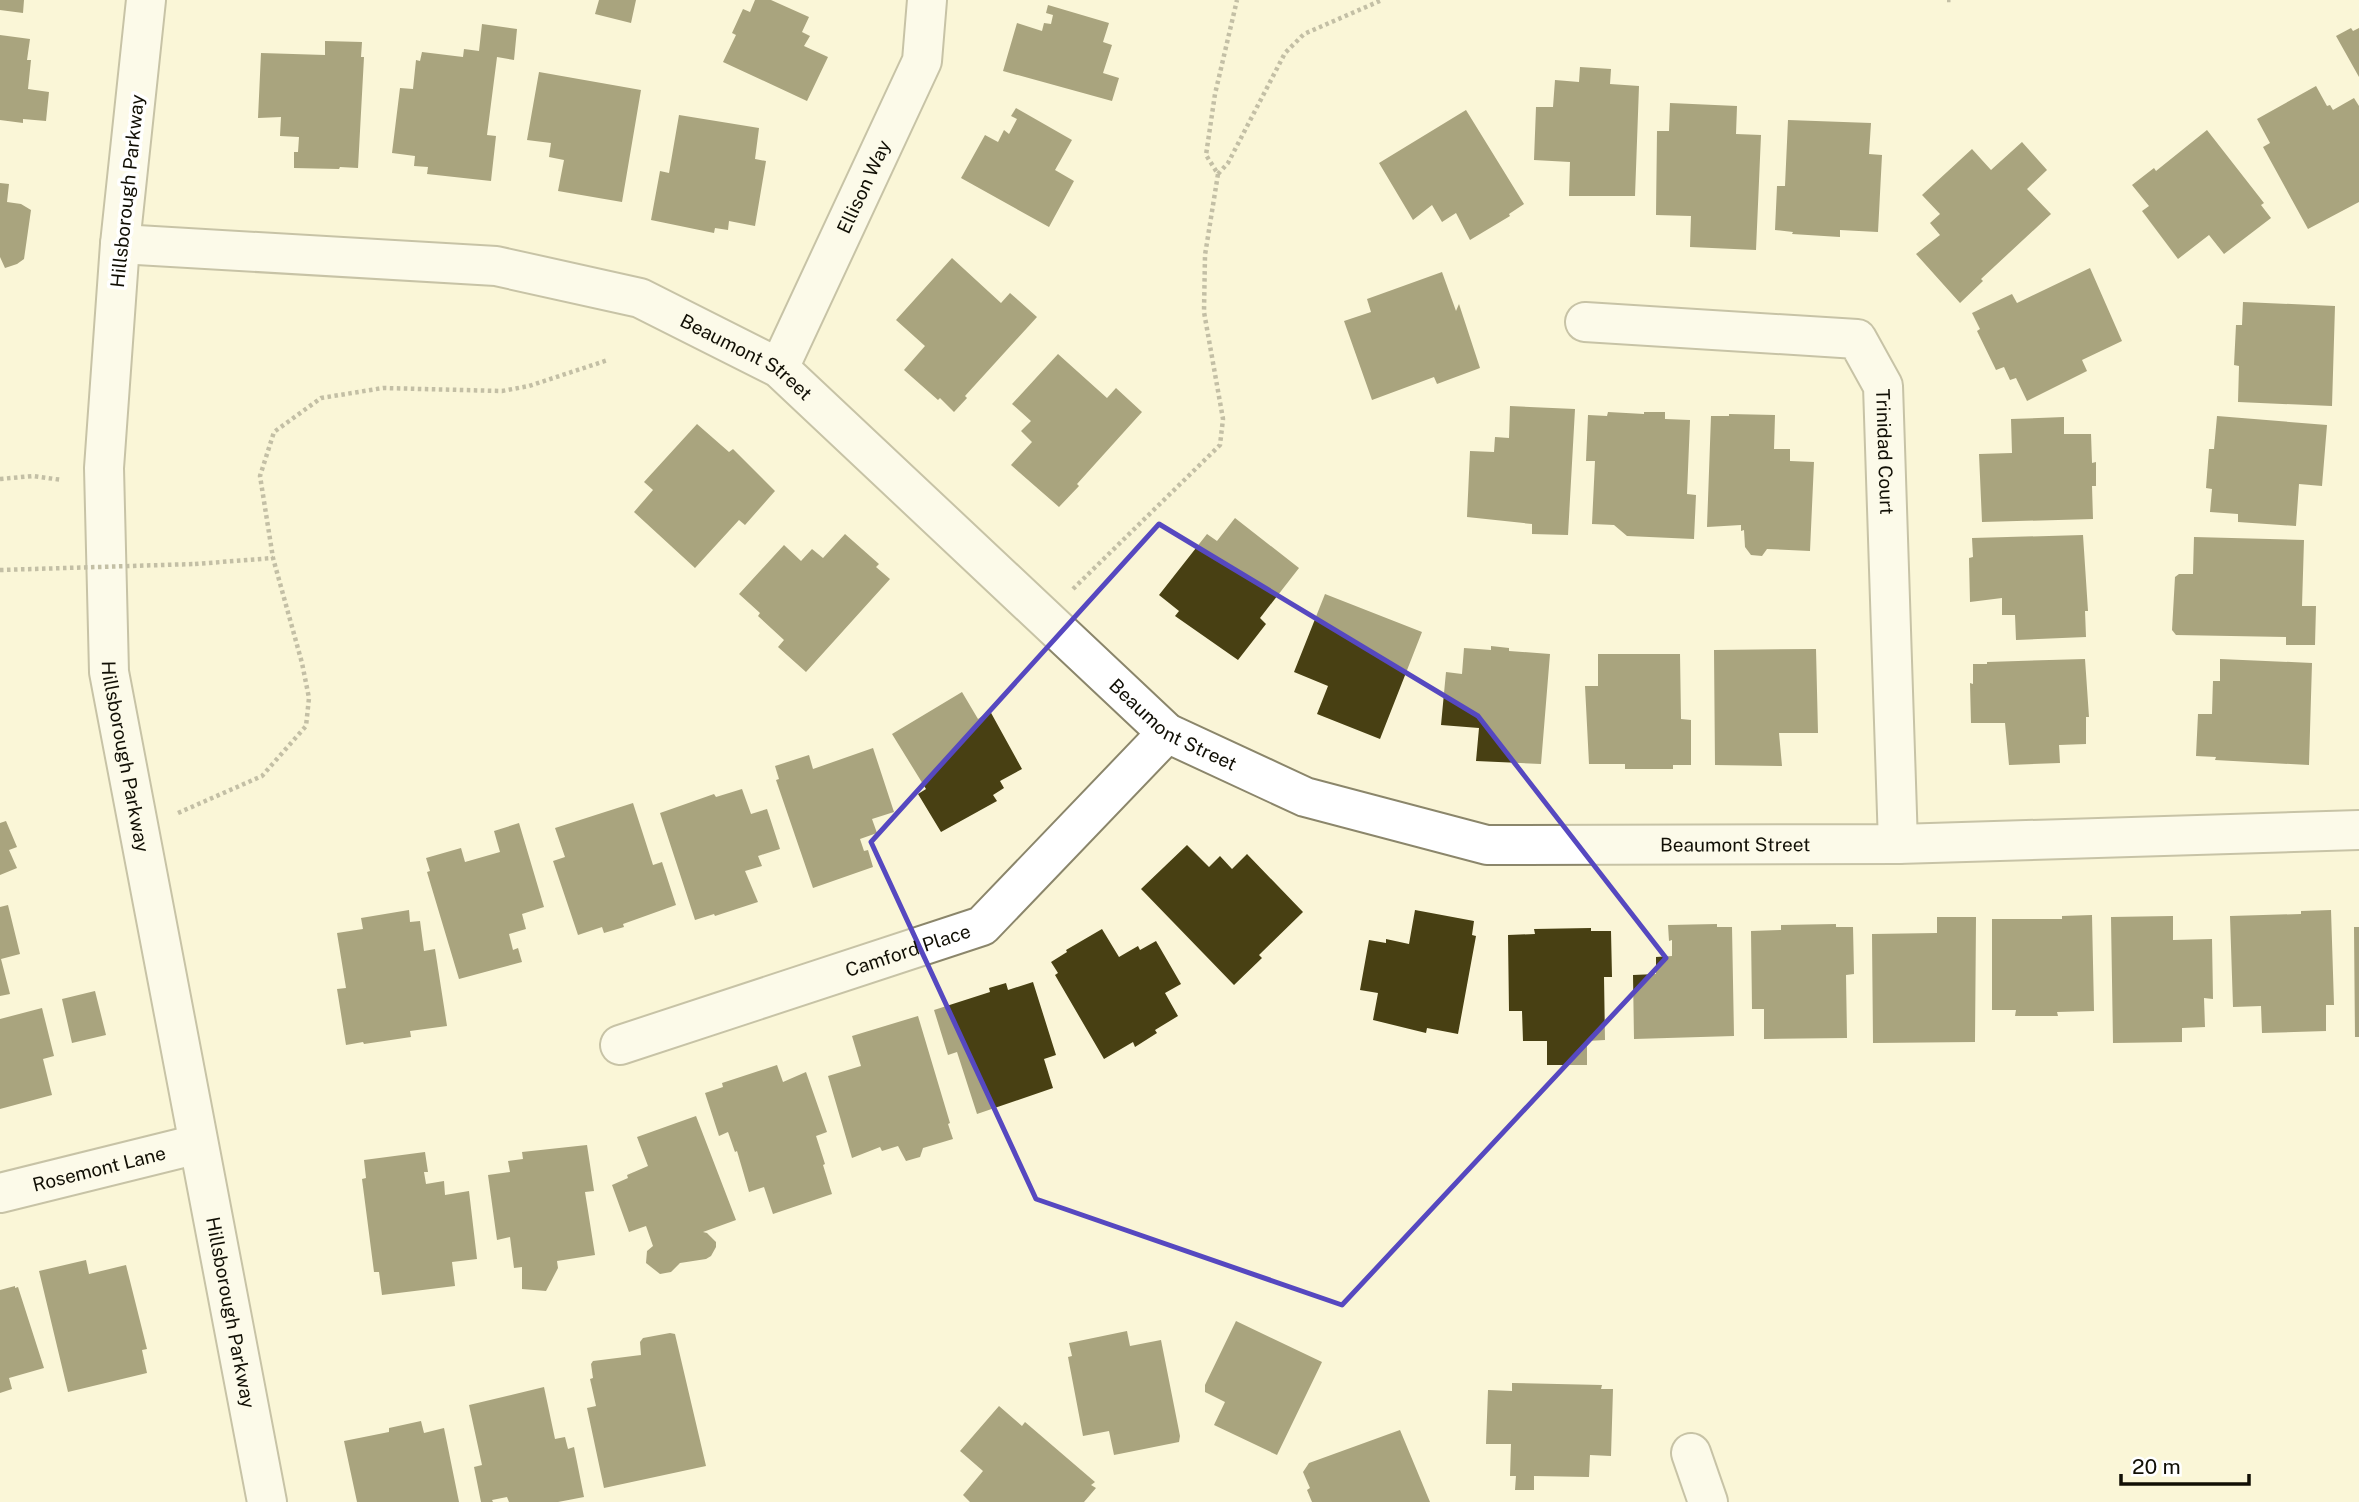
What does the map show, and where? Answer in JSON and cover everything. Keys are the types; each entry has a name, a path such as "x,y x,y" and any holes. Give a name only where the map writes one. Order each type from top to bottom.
{"street":[{"name":"Hillsborough Parkway","path":"146,0 120,244 104,468 109,672 267,1502"},
{"name":"Ellison Way","path":"779,368 922,61 927,0"},
{"name":"Beaumont Street","path":"120,244 496,266 640,298 779,368 1167,733 1306,797 1487,845 1898,844 2359,830"},
{"name":"Trinidad Court","path":"1586,323 1857,339 1883,386 1898,844"},
{"name":"Camford Place","path":"620,1045 982,926 1167,733"},
{"name":"Rosemont Lane","path":"0,1193 198,1144"},
{"path":"1691,1453 1708,1502"}],"path":[{"path":"1218,174 1206,155 1215,94 1237,0"},
{"path":"1045,617 1220,445 1223,419 1204,312 1205,255 1218,174 1228,163 1285,53 1304,34 1382,0"},
{"path":"1947,0 1954,0"},
{"path":"177,813 262,776 306,726 309,698 273,558 260,476 274,432 321,398 383,388 502,391 529,386 608,359"},
{"path":"0,479 33,476 62,480"},
{"path":"0,570 195,564 273,558"}],"highlighted area":[{"path":"1159,524 1478,716 1666,958 1342,1305 1036,1199 871,842"}],"building":[{"path":"0,0 24,0 23,13 0,10"},
{"path":"599,0 636,0 631,23 595,14"},
{"path":"755,0 771,0 809,17 802,32 810,36 804,46 828,57 807,101 723,62 736,35 732,33 743,9 750,12"},
{"path":"1048,5 1109,23 1103,42 1112,45 1103,73 1119,78 1112,101 1003,71 1017,23 1042,31 1044,23 1051,24 1053,15 1046,13"},
{"path":"482,24 517,29 514,60 497,57 487,135 496,136 491,181 427,174 428,167 414,166 415,156 392,153 400,88 413,89 416,60 420,61 422,52 463,57 464,49 479,51"},
{"path":"2351,28 2353,31 2359,28 2359,77 2336,36"},
{"path":"0,35 30,39 27,60 31,60 28,89 49,92 46,121 23,119 23,123 0,120"},
{"path":"325,41 362,42 361,57 364,57 358,168 294,168 294,152 298,152 299,137 280,136 281,117 258,118 261,53 325,55"},
{"path":"1580,67 1611,69 1610,84 1639,86 1635,196 1569,196 1570,162 1534,160 1536,107 1553,107 1555,80 1579,82"},
{"path":"539,72 641,90 622,202 558,191 564,160 549,157 551,143 527,140"},
{"path":"2316,86 2327,106 2330,105 2333,110 2354,98 2359,106 2359,202 2308,229 2263,147 2270,143 2257,119"},
{"path":"1670,103 1737,106 1736,134 1761,135 1756,250 1690,247 1691,216 1656,215 1657,131 1669,131"},
{"path":"1016,108 1072,140 1055,170 1074,181 1049,227 961,178 985,135 998,142 1004,130 1009,134 1017,119 1011,116"},
{"path":"1466,110 1524,204 1509,214 1510,216 1470,240 1456,213 1442,222 1432,205 1413,220 1379,163"},
{"path":"679,115 759,128 755,159 766,161 755,226 729,221 728,230 715,228 714,233 651,220 660,171 669,173"},
{"path":"1788,120 1871,123 1869,154 1882,155 1878,232 1840,230 1840,237 1792,234 1793,232 1775,230 1777,186 1785,186"},
{"path":"2207,130 2264,203 2261,205 2271,218 2224,254 2209,235 2178,259 2142,211 2149,206 2132,185 2154,168 2156,171"},
{"path":"2022,142 2047,170 2027,189 2051,214 1981,279 1983,281 1960,303 1916,254 1940,235 1930,223 1940,214 1922,195 1972,149 1991,170"},
{"path":"0,183 9,184 7,202 21,204 31,210 24,259 5,268 0,257"},
{"path":"952,258 1001,303 1010,293 1037,317 965,396 967,398 954,412 904,370 925,346 896,320"},
{"path":"2090,268 2122,341 2082,360 2087,371 2027,401 2016,378 2010,380 2004,367 1996,370 1977,331 1980,329 1972,313 2012,294 2017,303"},
{"path":"1442,272 1456,311 1459,304 1480,368 1437,384 1434,377 1372,400 1344,321 1371,312 1367,299"},
{"path":"2243,302 2335,306 2332,406 2238,402 2239,366 2234,365 2236,325 2242,325"},
{"path":"1058,354 1107,398 1116,388 1142,412 1059,507 1011,465 1032,442 1021,431 1031,421 1012,404"},
{"path":"1510,406 1575,409 1568,535 1532,534 1532,524 1467,517 1470,451 1494,452 1495,437 1509,438"},
{"path":"1608,412 1665,412 1665,419 1690,420 1687,494 1696,495 1694,539 1627,536 1614,525 1592,524 1595,461 1586,461 1588,415 1607,416"},
{"path":"1775,415 1774,449 1790,449 1790,461 1814,462 1810,551 1767,549 1762,556 1751,555 1745,547 1741,525 1707,527 1711,416"},
{"path":"2217,416 2327,425 2322,486 2299,484 2296,526 2238,522 2238,514 2210,512 2212,489 2206,488 2209,449 2214,449"},
{"path":"2064,417 2064,434 2091,434 2092,463 2096,462 2096,486 2092,486 2093,519 1982,522 1979,454 2012,453 2011,419"},
{"path":"697,424 729,452 733,449 775,491 745,525 739,520 695,568 634,512 653,490 644,482"},
{"path":"1235,518 1299,568 1260,618 1266,624 1238,660 1175,616 1179,611 1159,595 1207,534 1217,541"},
{"path":"845,534 879,564 876,567 890,579 806,672 778,647 784,640 739,594 784,545 801,561 812,549 823,558"},
{"path":"2083,535 2088,611 2085,611 2086,637 2016,640 2015,615 2002,615 2002,598 1970,602 1969,558 1973,557 1972,538"},
{"path":"2194,537 2304,540 2302,606 2316,606 2315,645 2286,645 2286,637 2176,635 2172,630 2175,577 2179,574 2193,574"},
{"path":"1325,594 1422,632 1380,739 1317,714 1328,686 1294,672"},
{"path":"1491,646 1509,648 1509,651 1550,654 1541,764 1476,761 1479,728 1441,725 1446,672 1462,674 1464,648 1491,650"},
{"path":"1816,649 1818,733 1779,733 1782,766 1715,765 1714,650"},
{"path":"1598,654 1680,654 1681,719 1691,720 1691,765 1673,765 1673,769 1625,769 1625,764 1589,764 1585,686 1598,686"},
{"path":"2085,659 2089,717 2086,717 2086,744 2059,745 2060,763 2009,765 2005,723 1971,723 1970,683 1973,684 1973,664"},
{"path":"2220,659 2312,663 2309,765 2215,760 2216,757 2196,756 2198,714 2212,714 2213,681 2220,681"},
{"path":"962,692 978,719 990,711 1022,769 1000,781 1004,788 993,795 997,801 941,832 918,794 926,789 892,734"},
{"path":"873,748 894,812 872,819 877,833 860,839 864,851 868,850 873,867 813,888 776,780 779,779 775,766 809,755 813,769"},
{"path":"742,789 751,814 767,809 780,849 758,856 762,866 745,871 758,902 695,920 660,813 714,794 716,797"},
{"path":"633,803 653,865 662,862 676,905 623,924 624,927 604,933 602,927 578,935 553,861 565,857 555,828"},
{"path":"6,821 17,847 9,850 17,868 0,875 0,823"},
{"path":"519,823 544,907 522,914 526,929 509,934 513,950 518,948 522,962 459,979 427,872 430,871 426,858 461,848 465,862 500,852 494,831"},
{"path":"1187,845 1209,867 1220,856 1232,869 1247,854 1303,912 1259,955 1262,958 1234,985 1141,889"},
{"path":"8,905 20,954 1,959 10,994 0,996 0,907"},
{"path":"409,910 410,922 420,921 424,951 435,949 447,1026 410,1031 411,1037 346,1045 337,989 346,988 337,933 363,929 361,918"},
{"path":"1415,910 1474,921 1472,935 1476,936 1458,1034 1427,1028 1426,1033 1373,1020 1378,993 1360,990 1369,940 1386,943 1386,939 1409,944"},
{"path":"2331,910 2334,1005 2326,1005 2326,1031 2262,1033 2261,1006 2233,1007 2230,916 2301,914 2301,911"},
{"path":"2092,915 2094,1011 2057,1012 2058,1016 2015,1016 2016,1010 1992,1010 1992,919 2062,919 2062,916"},
{"path":"2173,916 2173,940 2212,939 2213,999 2204,998 2205,1027 2182,1028 2182,1042 2113,1043 2111,917"},
{"path":"1937,917 1976,917 1975,1042 1873,1043 1872,934 1937,933"},
{"path":"1717,924 1717,927 1732,927 1734,1036 1634,1039 1633,975 1656,974 1656,957 1672,956 1668,925"},
{"path":"1836,924 1836,927 1853,927 1854,974 1846,975 1847,1038 1764,1039 1764,1009 1752,1009 1751,931 1781,930 1781,925"},
{"path":"2354,927 2359,927 2359,1037 2355,1037"},
{"path":"1591,928 1591,931 1611,931 1612,977 1604,977 1605,1040 1587,1041 1587,1065 1547,1065 1547,1041 1523,1041 1522,1011 1509,1011 1508,935 1535,934 1534,929"},
{"path":"1102,929 1119,957 1138,946 1140,950 1156,941 1181,984 1165,993 1178,1016 1135,1047 1133,1042 1104,1059 1055,975 1058,973 1051,962"},
{"path":"1033,982 1056,1055 1044,1059 1053,1088 977,1114 957,1052 948,1055 934,1010 990,992 989,988 1006,983 1008,990"},
{"path":"95,991 106,1035 72,1043 62,999"},
{"path":"42,1008 54,1056 43,1059 52,1095 0,1109 0,1019"},
{"path":"918,1016 953,1139 923,1148 920,1157 906,1161 898,1146 882,1151 880,1147 852,1158 828,1076 861,1066 852,1036"},
{"path":"777,1065 783,1082 806,1072 827,1132 816,1136 832,1194 773,1214 764,1187 749,1192 737,1151 735,1152 728,1132 719,1136 705,1093 723,1087 722,1083"},
{"path":"696,1116 736,1220 703,1232 716,1242 711,1256 680,1263 671,1272 660,1274 646,1263 647,1251 653,1246 646,1226 629,1232 612,1185 648,1166 637,1137"},
{"path":"587,1145 594,1191 585,1192 595,1255 557,1261 558,1268 546,1291 522,1289 522,1267 514,1268 510,1237 497,1240 488,1175 510,1172 508,1161 523,1159 522,1152"},
{"path":"425,1152 428,1172 424,1172 426,1184 444,1181 445,1195 469,1191 477,1259 452,1262 455,1286 382,1295 379,1272 374,1272 362,1179 366,1178 364,1160"},
{"path":"86,1260 89,1274 126,1265 147,1349 142,1350 147,1373 68,1392 39,1271"},
{"path":"18,1287 44,1368 9,1378 12,1389 0,1393 0,1290"},
{"path":"1236,1321 1322,1362 1277,1455 1214,1425 1225,1402 1205,1392 1205,1385"},
{"path":"1127,1331 1130,1346 1161,1340 1180,1436 1179,1442 1114,1455 1109,1431 1083,1436 1068,1357 1072,1356 1069,1343"},
{"path":"675,1334 706,1466 604,1488 587,1408 596,1406 590,1379 593,1378 591,1364 593,1361 641,1355 640,1342 643,1338"},
{"path":"1512,1383 1602,1385 1601,1389 1613,1389 1611,1456 1590,1455 1589,1477 1534,1476 1534,1490 1515,1490 1516,1476 1510,1476 1511,1444 1486,1444 1488,1390 1512,1391"},
{"path":"544,1387 555,1439 565,1437 568,1449 574,1447 584,1497 558,1502 509,1502 507,1497 492,1500 493,1502 481,1502 474,1467 482,1465 469,1405"},
{"path":"999,1406 1022,1426 1025,1422 1095,1482 1091,1485 1096,1488 1084,1502 970,1502 963,1495 983,1471 960,1451"},
{"path":"421,1421 424,1433 444,1428 459,1502 357,1502 344,1441 389,1432 389,1428"},
{"path":"1400,1430 1430,1502 1312,1502 1307,1490 1310,1488 1303,1472 1309,1463"}]}
